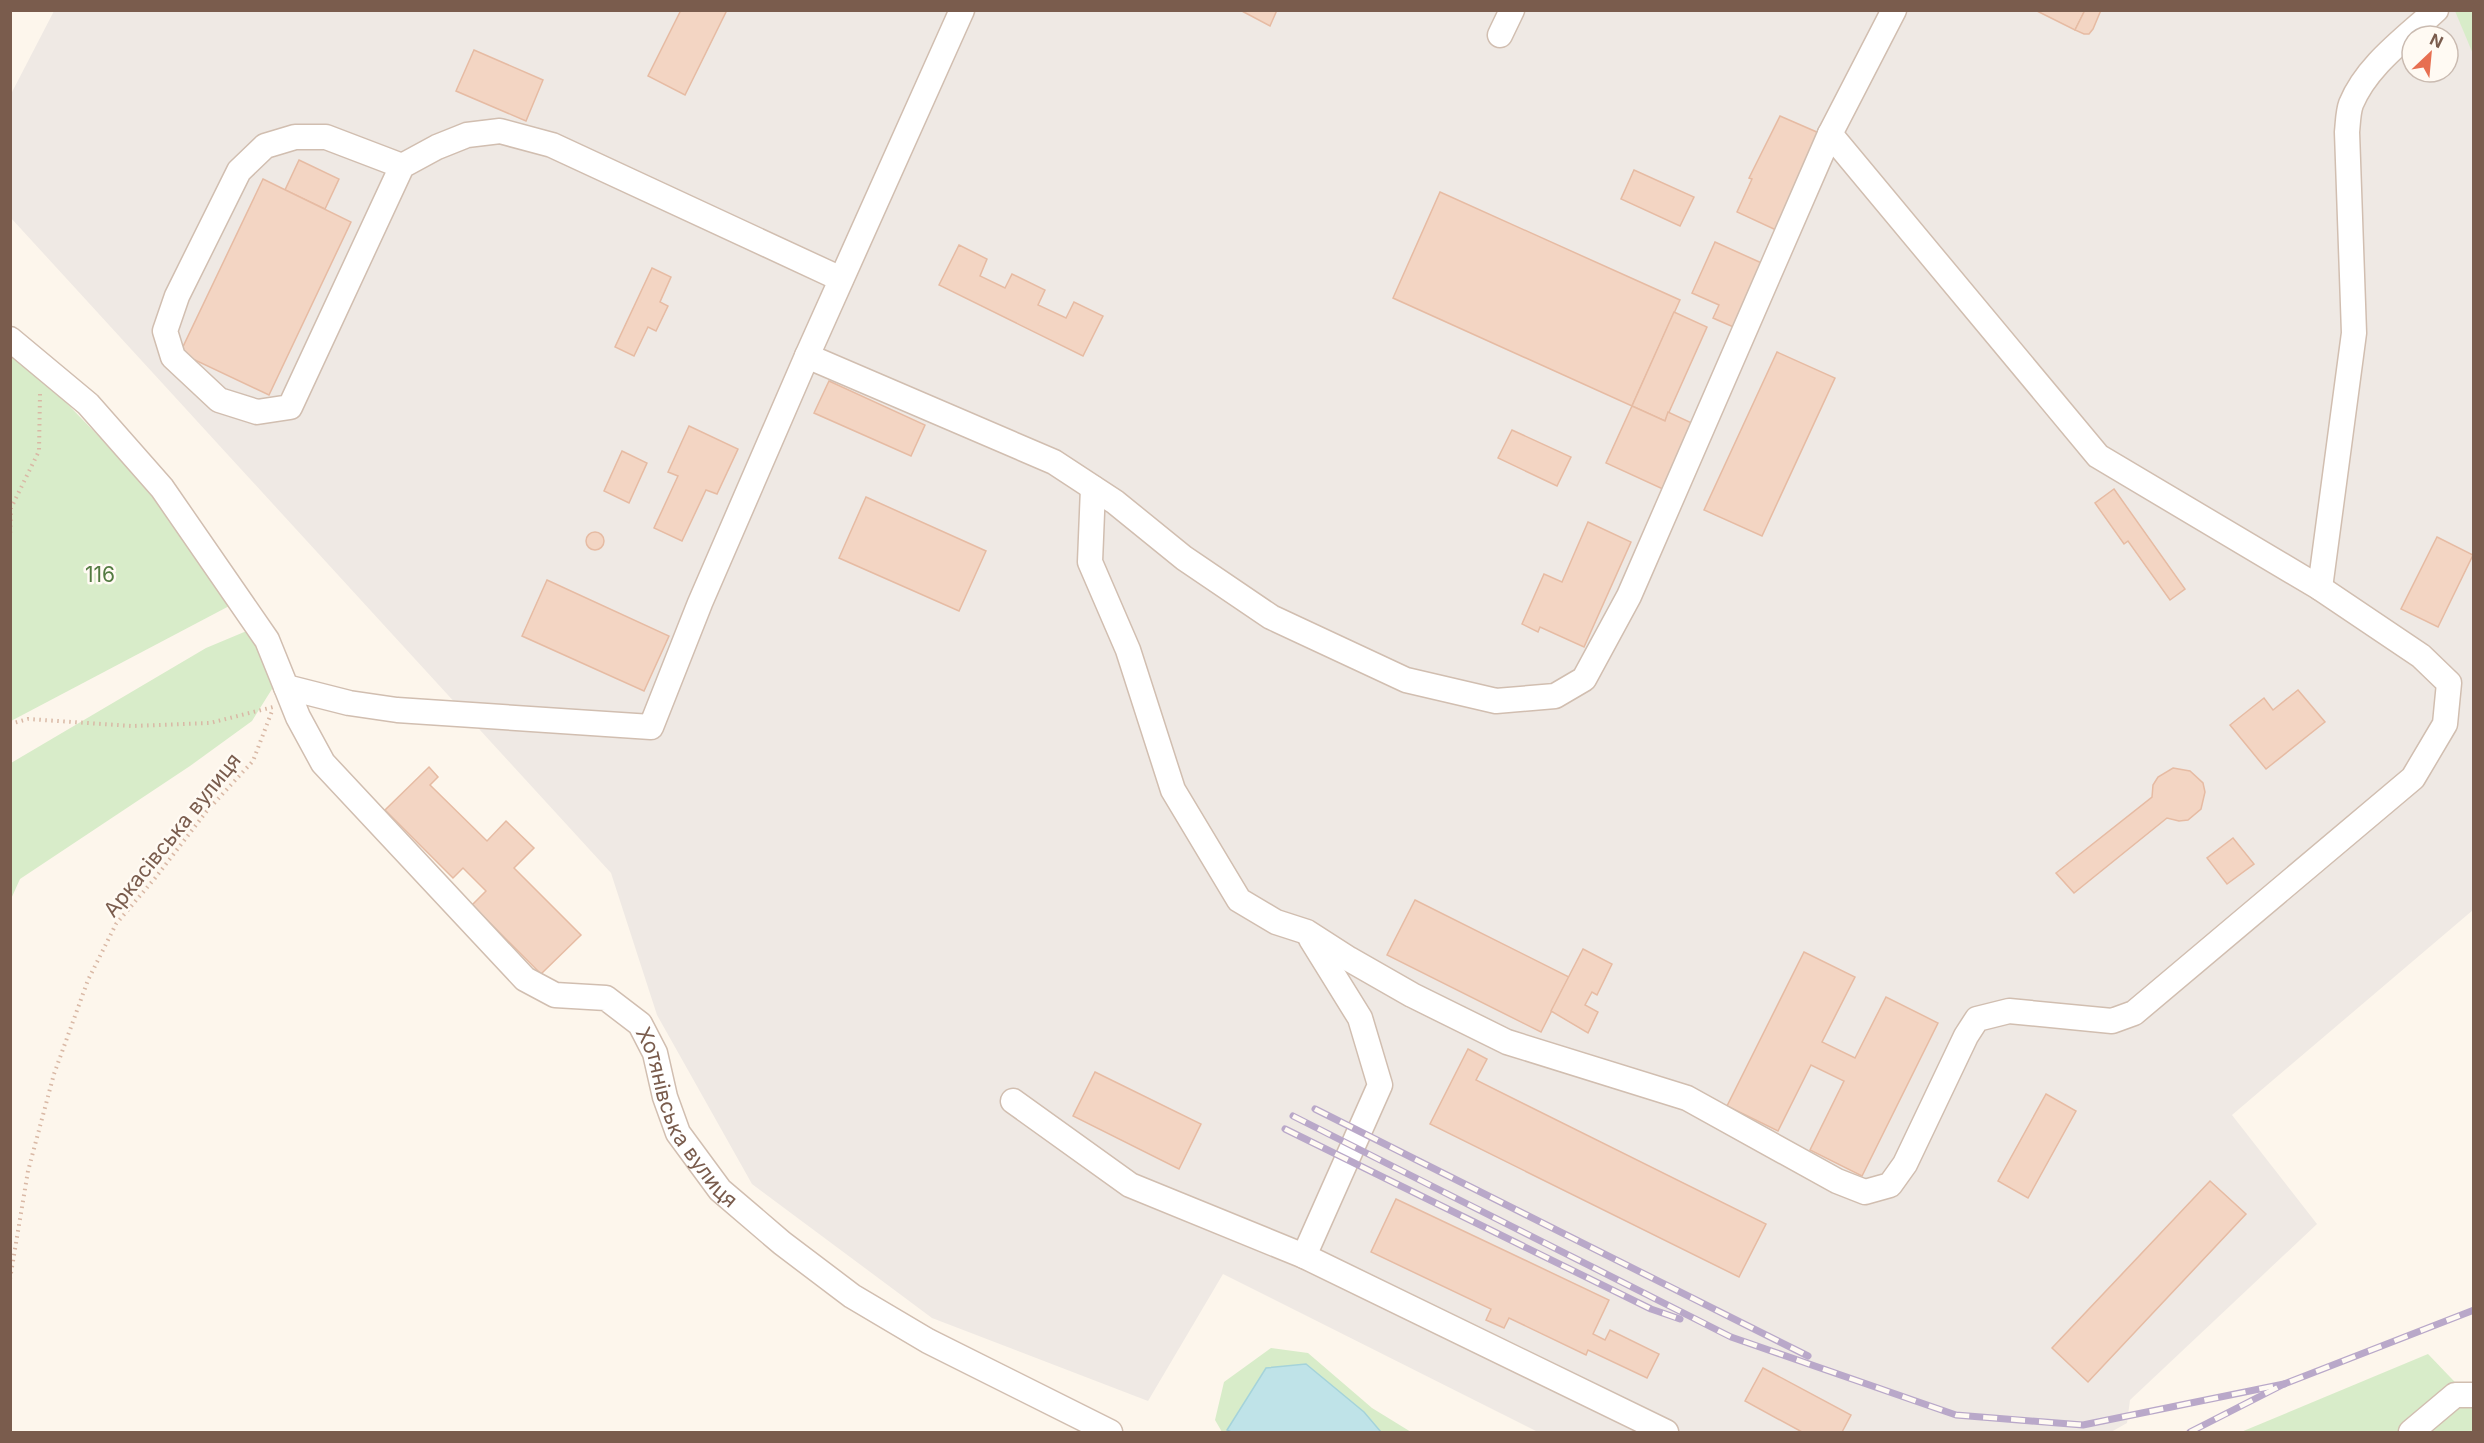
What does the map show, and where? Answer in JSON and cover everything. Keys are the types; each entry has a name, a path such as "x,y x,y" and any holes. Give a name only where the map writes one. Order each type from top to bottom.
{"street":[{"path":"280,697 397,710 651,727 700,603 807,356 962,10"},
{"path":"1500,35 1512,10"},
{"path":"807,356 1054,462 1114,502 1184,558 1271,617 1406,680 1496,701 1555,696 1584,679 1629,596 1830,134 1894,10"},
{"path":"2320,588 2354,333 2347,132 2350,106 2359,87 2373,69 2436,10"},
{"path":"402,166 326,137 295,137 265,146 239,171 177,296 165,331 173,357 219,400 257,412 290,407 402,166 437,147 467,135 500,131 552,145 841,279"},
{"path":"1093,488 1090,562 1128,650 1173,790 1239,900 1276,922 1307,932 1349,959 1412,994 1507,1042 1687,1098 1837,1181 1865,1192 1890,1185 1905,1164 1966,1036 1977,1019 2009,1011 2112,1021 2134,1013 2414,778 2445,724 2449,683 2421,656 2320,588 2098,456 1830,134"},
{"name":"Хотянівська вулиця","path":"10,339 88,404 162,488 267,640 280,697 298,717 322,763 525,979 555,995 606,998 640,1024 655,1053 665,1097 678,1133 720,1190 782,1243 852,1296 928,1341 1110,1432"},
{"path":"1304,1256 1380,1085 1360,1018 1307,932"},
{"path":"1013,1101 1130,1185 1304,1256 1666,1432"},
{"path":"2411,1432 2464,1395"}],"path":[{"path":"10,539 11,508 39,451 41,364"},
{"path":"10,724 28,719 132,726 210,723 280,697"},
{"name":"Аркасівська вулиця","path":"10,1279 28,1171 54,1074 88,980 116,924 156,878 206,812 253,761 280,697"}],"shaded area":[{"path":"54,11 2473,11 2473,910 2232,1115 2317,1224 2130,1400 2127,1423 2111,1432 1538,1432 1223,1274 1148,1401 932,1318 752,1184 657,1015 611,873 11,218 11,94"}],"green space":[{"path":"2455,11 2473,11 2473,54"},
{"name":"116","path":"10,353 52,388 140,479 233,604 11,721"},
{"path":"249,630 277,681 252,721 190,766 20,879 11,899 11,763 206,648"},
{"path":"1271,1348 1308,1353 1372,1408 1411,1432 1222,1432 1215,1420 1224,1382"},
{"path":"2428,1354 2473,1401 2473,1432 2241,1432"}],"water":[{"path":"1306,1364 1364,1412 1381,1432 1231,1432 1227,1430 1266,1368"}],"building":[{"path":"681,10 727,10 685,95 648,76"},
{"path":"1240,10 1277,10 1270,26"},
{"path":"2035,10 2085,10 2075,30"},
{"path":"2085,10 2101,10 2089,34 2075,30"},
{"path":"474,50 543,80 526,121 456,91"},
{"path":"1780,116 1819,133 1776,230 1737,212 1752,179 1749,178"},
{"path":"299,160 339,179 325,209 285,190"},
{"path":"1634,170 1694,197 1680,226 1621,199"},
{"path":"263,179 351,222 269,395 180,353"},
{"path":"1440,192 1680,300 1632,406 1393,298"},
{"path":"1715,242 1766,265 1738,329 1713,318 1719,305 1692,293"},
{"path":"959,245 987,259 980,276 1005,288 1012,274 1045,290 1038,305 1066,318 1074,302 1103,316 1083,356 939,285"},
{"path":"652,268 671,277 660,302 668,306 656,331 648,327 634,356 615,347"},
{"path":"1674,312 1707,327 1665,421 1632,406"},
{"path":"1777,352 1835,378 1762,536 1704,510"},
{"path":"829,381 925,425 911,456 814,413"},
{"path":"1632,406 1665,421 1668,412 1694,424 1665,490 1606,463"},
{"path":"689,426 738,449 717,494 706,490 682,541 654,528 678,476 668,472"},
{"path":"1512,430 1571,457 1557,486 1498,458"},
{"path":"622,451 647,463 629,503 604,491"},
{"path":"2114,489 2185,589 2170,600 2128,541 2124,544 2095,503"},
{"path":"866,497 986,551 959,611 839,558"},
{"path":"1588,522 1631,542 1584,647 1540,627 1538,632 1522,624 1544,574 1562,582"},
{"path":"595,532 601,535 604,541 601,547 595,550 589,547 586,541 589,535"},
{"path":"2437,537 2473,555 2438,627 2401,609"},
{"path":"547,580 669,636 644,691 522,636"},
{"path":"2298,690 2325,722 2266,769 2230,725 2264,698 2273,710"},
{"path":"429,767 438,777 430,785 487,841 506,821 534,848 514,868 581,935 541,974 472,905 486,891 463,868 453,878 385,810"},
{"path":"2173,768 2190,771 2203,783 2205,792 2201,809 2188,820 2179,821 2167,818 2074,893 2056,873 2152,797 2153,785 2158,777"},
{"path":"2233,838 2254,864 2227,884 2207,858"},
{"path":"1415,900 1569,977 1541,1032 1387,955"},
{"path":"1583,949 1612,964 1597,995 1592,992 1585,1005 1598,1012 1588,1033 1551,1011"},
{"path":"1804,952 1855,977 1822,1042 1855,1058 1886,997 1938,1023 1862,1176 1810,1150 1844,1081 1811,1065 1778,1131 1727,1106"},
{"path":"1468,1049 1487,1059 1476,1080 1766,1224 1739,1277 1430,1124"},
{"path":"1095,1072 1201,1124 1179,1169 1073,1116"},
{"path":"2046,1094 2076,1111 2028,1198 1998,1181"},
{"path":"2210,1181 2246,1214 2088,1382 2052,1348"},
{"path":"1396,1199 1609,1300 1593,1334 1605,1340 1610,1330 1659,1354 1647,1378 1588,1350 1586,1355 1509,1318 1504,1328 1486,1320 1491,1309 1371,1252"},
{"path":"1763,1368 1851,1415 1842,1432 1802,1432 1745,1401"}],"railway":[{"path":"1315,1109 1808,1356"},
{"path":"1293,1116 1731,1337 1956,1415 2083,1425 2284,1384"},
{"path":"1285,1129 1651,1309 1680,1319"},
{"path":"2190,1432 2284,1384 2474,1310"}]}
